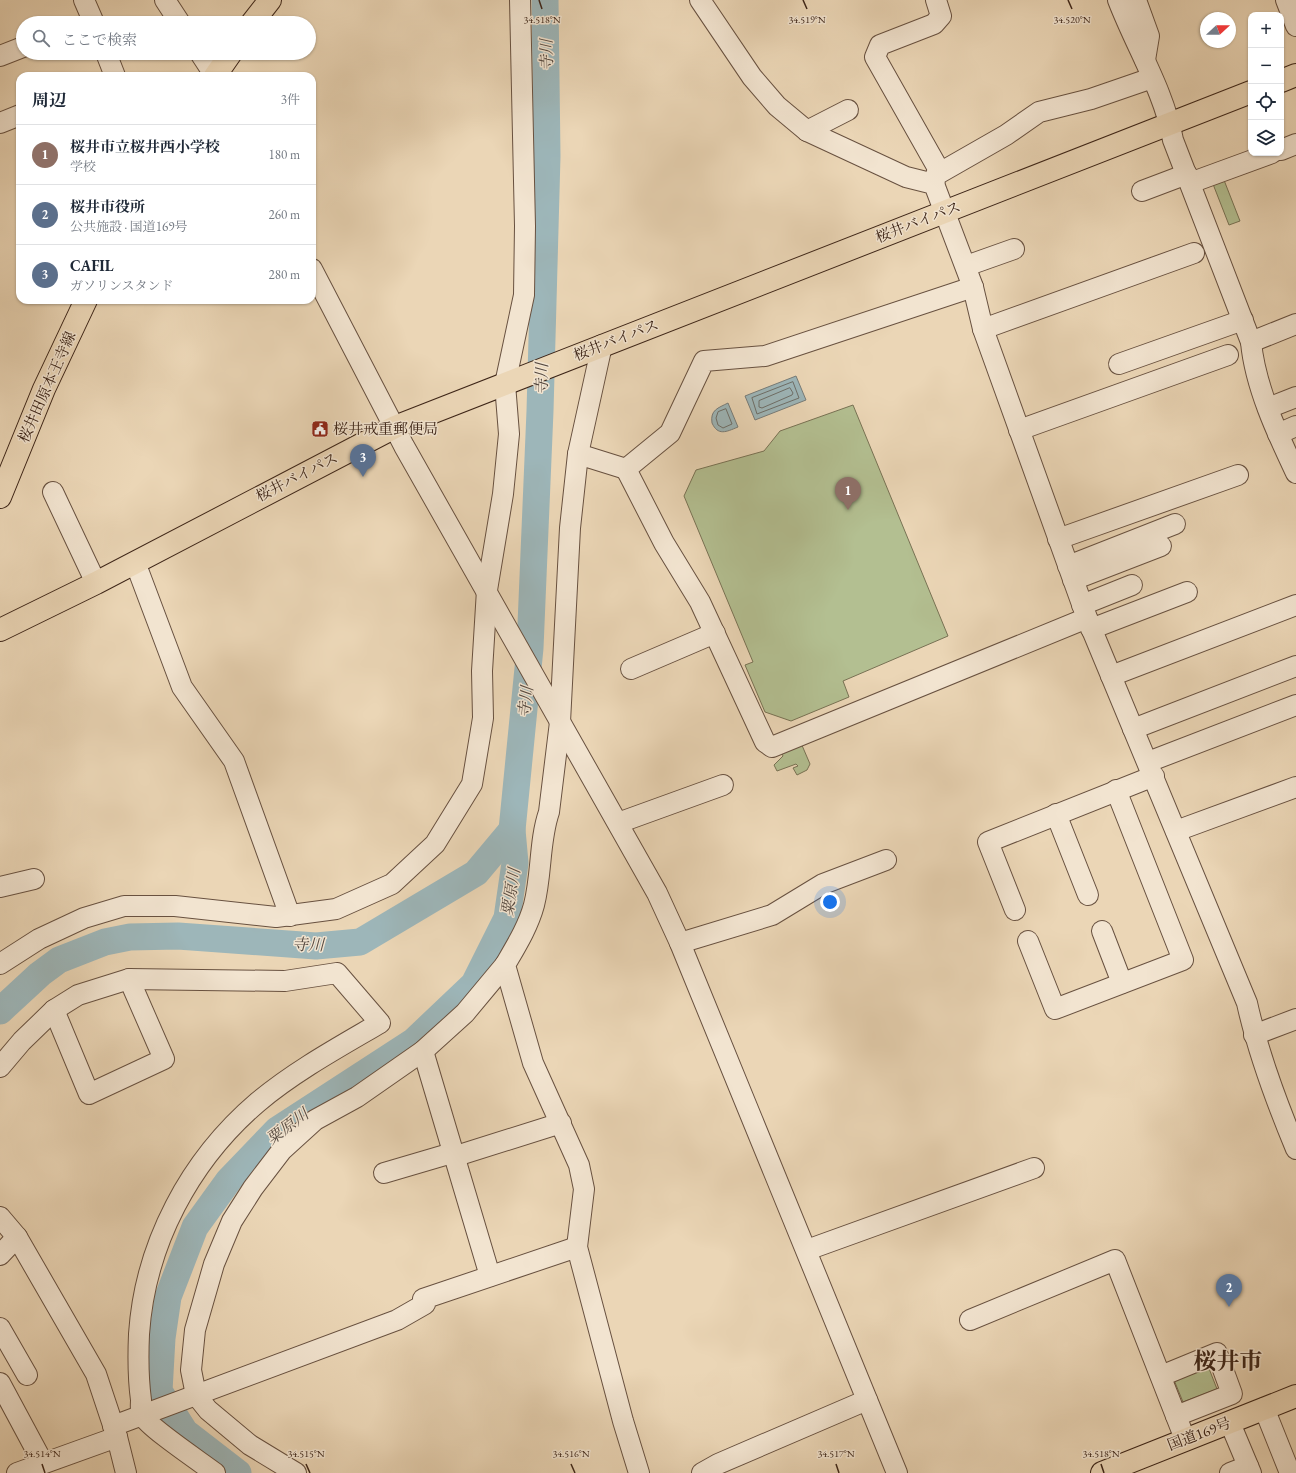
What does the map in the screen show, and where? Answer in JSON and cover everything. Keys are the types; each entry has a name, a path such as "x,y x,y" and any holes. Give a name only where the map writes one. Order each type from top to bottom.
{"main road":[{"path":"257,16 270,0"},
{"path":"218,72 226,60"},
{"path":"1284,80 1296,75"},
{"name":"桜井バイパス","path":"0,630 96,583 394,427 1248,93"},
{"name":"桜井田原本王寺線","path":"0,497 44,389 84,304"},
{"name":"国道169号","path":"1102,1473 1296,1396"}],"street":[{"path":"84,0 88,16"},
{"path":"165,0 175,16"},
{"path":"0,964 38,939 84,918 124,906 175,906 276,917 336,909 392,884 436,844 472,784 483,718 482,671 489,594 503,494 509,434 508,382 524,295 525,226 520,0"},
{"path":"700,0 752,77 777,106 806,131 906,177 937,178 1006,135 1039,112 1091,99 1152,78"},
{"path":"936,0 940,16 934,24 880,45 876,56 937,178 945,211 974,287 983,328 1058,539 1111,676 1151,769 1247,1003 1254,1035 1288,1108 1296,1149"},
{"path":"1118,0 1128,26 1145,60 1170,123 1173,140 1189,178 1251,342 1253,361 1268,408 1296,473"},
{"path":"1136,0 1149,36 1145,60"},
{"path":"1286,0 1296,26"},
{"path":"0,56 16,50"},
{"path":"109,60 113,72"},
{"path":"205,60 212,72"},
{"path":"806,131 848,110"},
{"path":"0,123 16,117"},
{"path":"1284,149 1296,144"},
{"path":"1142,191 1262,156"},
{"path":"966,266 1014,249"},
{"path":"983,328 1194,253"},
{"path":"316,277 394,427 657,893 680,943 807,1250 897,1473"},
{"path":"626,469 670,433 704,361 765,356 974,287"},
{"path":"1119,364 1243,320"},
{"path":"1251,342 1296,324"},
{"path":"296,1473 250,1445 208,1410 194,1396 192,1370 195,1330 214,1264 232,1221 252,1188 282,1150 316,1120 357,1097 423,1051 465,1013 505,965 526,929 534,904 545,824 550,812 558,718 570,528 578,454 597,347"},
{"path":"1019,430 1228,355"},
{"path":"1268,408 1296,397"},
{"path":"1278,434 1296,426"},
{"path":"578,454 626,469 664,543 700,602 765,742 772,747 1087,617 1186,592"},
{"path":"1058,539 1238,475"},
{"path":"53,492 96,583"},
{"path":"1071,573 1175,524"},
{"path":"1071,573 1162,546"},
{"path":"135,562 182,687 234,761 290,916"},
{"path":"1087,617 1132,585"},
{"path":"1111,676 1296,605"},
{"path":"631,669 715,633"},
{"path":"1133,729 1296,666"},
{"path":"1015,910 988,842 1116,790 1151,769 1296,705"},
{"path":"618,823 724,786"},
{"path":"1176,831 1296,787"},
{"path":"1028,941 1055,1009 1183,960 1116,790"},
{"path":"1056,814 1088,895"},
{"path":"680,943 772,915 823,884 886,860"},
{"path":"0,887 34,879"},
{"path":"1102,931 1122,983"},
{"path":"505,965 533,1063 579,1165 584,1189 577,1247 623,1421 639,1473"},
{"path":"0,1067 22,1041 54,1010 78,995 129,979 285,981 338,973 380,1023 309,1065 259,1101 218,1140 185,1186 154,1253 141,1316 137,1367 144,1414 154,1427 215,1473"},
{"path":"54,1010 89,1094 164,1059 129,979"},
{"path":"1254,1035 1296,1019"},
{"path":"423,1051 490,1276"},
{"path":"384,1173 453,1155 561,1123"},
{"path":"807,1250 1034,1168"},
{"path":"0,1217 17,1237 96,1374 115,1431 126,1473"},
{"path":"0,1254 17,1237"},
{"path":"17,1473 115,1431 144,1414 397,1320 426,1304 423,1299 577,1247"},
{"path":"970,1320 1115,1260 1185,1440"},
{"path":"0,1328 27,1375"},
{"path":"1161,1376 1217,1353 1232,1394 1176,1416"},
{"path":"0,1383 43,1463"},
{"path":"702,1473 718,1464 867,1400"},
{"path":"1264,1408 1289,1448 1290,1473"},
{"path":"1230,1423 1250,1469 1230,1473"}],"green space":[{"path":"1222,175 1240,221 1229,225 1211,179"},
{"path":"853,405 948,636 843,681 849,697 791,721 765,712 745,665 753,662 684,496 696,470 764,451 780,431"},
{"path":"801,743 810,764 807,770 797,775 793,768 798,766 796,764 777,771 774,765 783,756 780,749"},
{"path":"1208,1366 1217,1389 1183,1402 1174,1380"}],"water":[{"path":"796,376 806,400 755,420 745,396"},
{"path":"728,403 738,427 723,432 714,427 712,423 712,415 721,406"}],"waterway":[{"name":"寺川","path":"238,1473 185,1432 159,1391 162,1338 168,1297 195,1227 229,1180 277,1130 414,1041 474,984 507,918 515,863 512,830 530,648 540,411 547,156 545,0"},
{"name":"寺川","path":"0,1011 40,974 59,960 105,942 130,937 178,936 316,946 360,942 476,873 512,830"}],"place":[{"name":"桜井戒重郵便局","path":"320,429"},
{"name":"CAFIL","path":"363,477"},
{"name":"桜井市立桜井西小学校","path":"848,510"},
{"name":"桜井市役所","path":"1229,1307"}],"district":[{"name":"桜井市","path":"1228,1361"}],"water label":[{"name":"粟原川","path":"510,892"},
{"name":"粟原川","path":"287,1126"}]}
